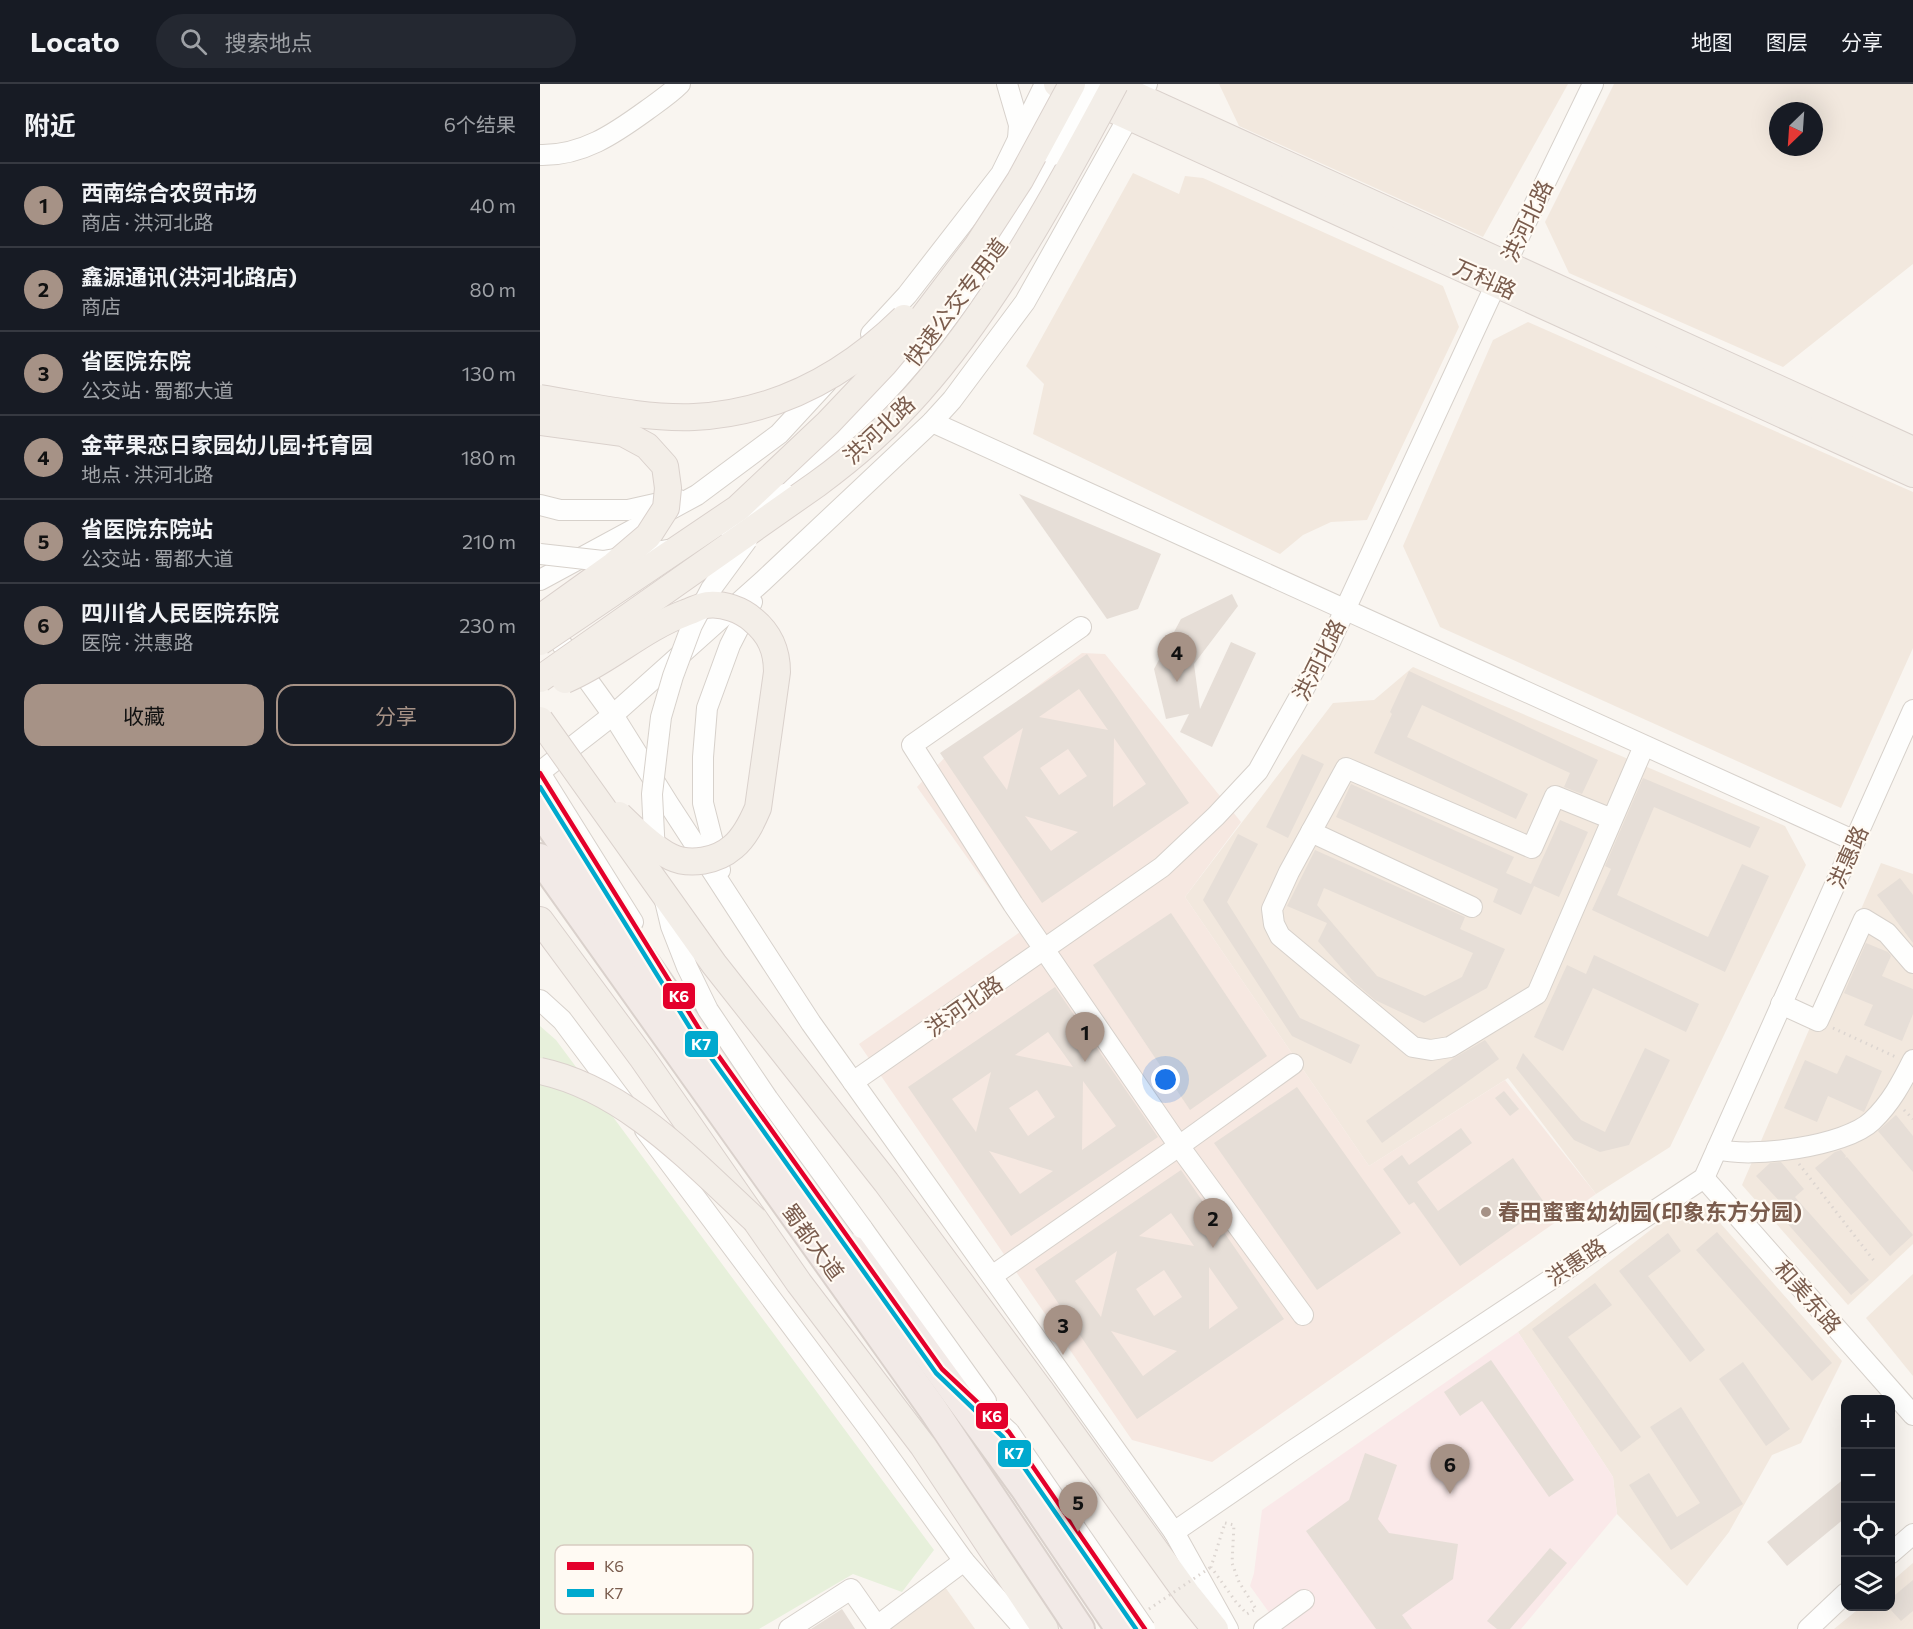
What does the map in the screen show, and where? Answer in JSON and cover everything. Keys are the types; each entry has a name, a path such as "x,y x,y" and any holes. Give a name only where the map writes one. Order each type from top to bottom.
{"highway":[{"name":"蜀都大道","path":"540,812 669,1019 1080,1629"},
{"name":"蜀都大道","path":"540,858 669,1019 1024,1487 1120,1629"}],"main road":[{"name":"万科路","path":"1057,84 1139,99"},
{"name":"洪河北路","path":"540,642 738,508 828,423 885,363 977,246 1020,180 1072,84"},
{"name":"万科路","path":"1113,84 1139,99 1913,474"},
{"name":"洪河北路","path":"540,679 854,457 920,392 986,304 1075,158 1113,84"},
{"path":"540,398 641,414 694,417 748,410 790,397 842,370 884,338 977,246"},
{"name":"万科路","path":"1501,274 1913,450"},
{"path":"540,422 623,433 647,446 665,466 668,488 666,508 648,536 614,565 540,616"},
{"path":"540,690 572,677 664,621 706,605 744,612 762,627 772,642 777,657 777,672 758,808 750,826 733,847 714,858 690,862 670,857 628,825 575,770"},
{"path":"540,720 714,964 886,1182 1041,1391 1187,1594 1215,1629"},
{"path":"540,920 643,1059 799,1283 923,1446 1045,1629"},
{"path":"540,1071 566,1076 599,1093 659,1131 755,1220"}],"street":[{"path":"540,155 555,155 578,150 613,135 680,84"},
{"path":"1007,84 1019,125 1018,139"},
{"path":"540,580 697,495 779,434 907,295 1000,174 1046,84"},
{"name":"快速公交专用道","path":"1091,84 1014,223 968,292 904,372 785,494 730,561 711,589 692,625 661,717 652,794 655,864 671,926 687,967 708,1010 768,1099 1146,1620"},
{"name":"洪河北路","path":"853,1082 1162,867 1216,816 1258,771 1319,662 1345,610 1501,274 1593,84"},
{"path":"540,773 613,715 763,581 932,422 952,400 1025,302 1139,99"},
{"path":"932,422 1855,841"},
{"name":"快速公交专用道","path":"540,554 603,561 663,552 708,538 785,494"},
{"path":"540,505 560,510 628,510 697,495"},
{"path":"726,893 703,803 703,757 708,708 730,645 763,581"},
{"path":"540,616 613,715 811,1023 1174,1532 1228,1629"},
{"path":"1081,627 912,745 1045,950 1179,1146 1304,1316"},
{"name":"洪惠路","path":"1174,1532 1289,1453 1704,1178 1913,710"},
{"path":"1612,819 1555,796 1532,848 1346,768 1272,909 1274,924 1280,936 1413,1047 1431,1050 1450,1047 1537,994 1644,746"},
{"name":"快速公交专用道","path":"540,773 705,1037 942,1369 1009,1432"},
{"path":"1311,832 1472,907"},
{"path":"1781,1004 1818,1021 1864,919 1887,933 1913,963"},
{"path":"540,1000 562,1020 874,1436 964,1561 1024,1629"},
{"path":"1717,1149 1731,1154 1788,1149 1844,1137 1871,1122 1898,1090 1912,1062"},
{"path":"992,1276 1293,1064"},
{"name":"和美东路","path":"1704,1178 1913,1415"},
{"path":"1895,1550 1913,1534"},
{"path":"789,1629 851,1589 878,1628 964,1561"},
{"path":"1808,1629 1841,1597"},
{"path":"1264,1629 1304,1600"}],"path":[{"path":"1818,1021 1912,1062"},
{"path":"1788,1149 1875,1262"},
{"path":"1146,1620 1211,1567 1225,1523 1234,1525 1233,1563 1239,1582 1256,1608 1247,1614 1211,1567"}],"shaded area":[{"path":"1219,84 1568,84 1483,237 1239,126"},
{"path":"1614,84 1913,84 1913,264 1783,367 1569,273 1545,222"},
{"path":"1133,173 1179,194 1185,176 1203,178 1443,286 1459,327 1367,520 1331,522 1303,535 1280,554 1033,434 1044,384 1026,366"},
{"path":"1528,322 1913,492 1913,648 1841,808 1440,627 1403,546 1493,340"},
{"path":"1082,653 1105,654 1241,822 1185,897 1369,1166 1505,1080 1596,1194 1212,1462 1132,1440 859,1044 1020,932 917,787 949,753"},
{"path":"1413,667 1785,826 1806,865 1670,1147 1596,1194 1508,1078 1369,1166 1185,897 1333,703 1374,700"},
{"path":"1881,863 1913,874 1913,1244 1848,1305 1742,1185"},
{"path":"1683,1205 1706,1207 1842,1361 1801,1443 1772,1455 1729,1532 1687,1586 1617,1514 1613,1477 1518,1332"},
{"path":"1913,1274 1913,1376 1866,1318"},
{"path":"1518,1332 1613,1477 1617,1514 1521,1629 1281,1629 1250,1586 1254,1573 1262,1510"},
{"path":"1913,1563 1913,1629 1834,1629 1856,1611 1895,1611 1895,1579"},
{"path":"945,1587 975,1629 886,1629"}],"green space":[{"path":"540,1026 556,1040 934,1550 902,1592 853,1574 759,1629 540,1629"}],"building":[{"path":"1019,494 1161,554 1138,609 1107,619"},
{"path":"1232,594 1238,606 1194,664 1200,709 1231,642 1256,653 1212,747 1180,732 1189,714 1166,719 1154,669 1181,619"},
{"path":"1087,654 1189,803 1042,903 940,753","holes":["1079,689 1108,730 1039,717","1023,728 1007,790 983,757","1114,738 1146,784 1113,807","1068,749 1087,776 1059,795 1040,768","1025,816 1078,832 1051,851"]},
{"path":"1409,671 1598,760 1582,794 1564,787 1570,773 1422,705 1407,737 1528,794 1516,819 1374,753"},
{"path":"1302,754 1324,764 1288,838 1266,827"},
{"path":"1643,778 1760,827 1750,848 1654,807 1617,895 1708,937 1742,864 1769,876 1725,972 1592,910 1611,869 1605,866"},
{"path":"1351,784 1514,857 1506,873 1531,884 1560,820 1588,832 1559,897 1534,886 1521,915 1493,902 1498,889 1336,817"},
{"path":"1238,834 1258,844 1227,902 1300,1018 1360,1045 1351,1064 1292,1036 1203,900"},
{"path":"1315,850 1465,917 1460,929 1505,949 1487,988 1424,1023 1375,1000 1354,982 1318,941 1327,923 1287,906","holes":["1324,888 1473,953 1462,977 1425,996 1377,976 1317,905"]},
{"path":"1900,878 1913,895 1913,943 1877,895"},
{"path":"1171,913 1267,1056 1190,1110 1093,965"},
{"path":"1866,943 1888,952 1891,956 1882,976 1913,989 1913,1014 1902,1041 1864,1025 1873,1005 1844,993"},
{"path":"1594,955 1699,1004 1686,1032 1593,988 1563,1051 1534,1037 1567,965 1586,974"},
{"path":"1055,987 1158,1137 1011,1236 908,1087","holes":["1048,1032 1073,1067 1015,1055","991,1072 976,1132 952,1099","1083,1081 1116,1126 1082,1150","1037,1090 1055,1117 1028,1136 1009,1108","989,1151 1053,1171 1020,1194"]},
{"path":"1485,1040 1499,1059 1382,1143 1366,1121 1454,1058"},
{"path":"1645,1048 1670,1060 1629,1145 1600,1152 1574,1140 1516,1068 1523,1053 1581,1120 1605,1132"},
{"path":"1846,1055 1882,1071 1864,1112 1828,1096 1817,1122 1784,1108 1805,1060 1837,1074"},
{"path":"1297,1087 1401,1233 1317,1290 1214,1143"},
{"path":"1504,1091 1519,1109 1510,1116 1495,1098"},
{"path":"1896,1115 1913,1136 1913,1172 1878,1131"},
{"name":"春田蜜蜜幼幼园(印象东方分园)","path":"1461,1128 1472,1143 1417,1182 1438,1211 1513,1158 1546,1205 1460,1266 1414,1202 1409,1205 1383,1169 1402,1155 1409,1165"},
{"path":"1841,1150 1845,1158 1847,1157 1913,1235 1890,1256 1815,1168"},
{"path":"1781,1162 1804,1189 1795,1197 1869,1280 1851,1295 1777,1212 1784,1206 1756,1176 1770,1163"},
{"path":"1181,1170 1284,1319 1137,1419 1035,1269","holes":["1171,1213 1194,1246 1139,1236","1117,1251 1101,1317 1075,1281","1209,1267 1238,1308 1209,1329","1164,1270 1182,1297 1154,1316 1136,1289","1111,1331 1177,1351 1143,1376"]},
{"path":"1717,1232 1832,1363 1812,1381 1696,1250"},
{"path":"1668,1233 1681,1251 1648,1276 1705,1350 1690,1362 1619,1271"},
{"path":"1595,1283 1612,1305 1568,1337 1641,1437 1621,1452 1532,1329"},
{"path":"1491,1360 1574,1480 1549,1497 1482,1401 1460,1416 1444,1392"},
{"path":"1743,1362 1790,1429 1766,1446 1719,1379"},
{"path":"1681,1407 1743,1504 1671,1550 1629,1485 1649,1473 1677,1517 1700,1503 1650,1427"},
{"path":"1365,1453 1397,1465 1378,1519 1389,1533 1458,1544 1453,1579 1402,1615 1412,1629 1376,1629 1306,1531 1349,1500"},
{"path":"1841,1481 1841,1521 1787,1566 1767,1542"},
{"path":"1550,1548 1567,1563 1510,1629 1497,1629 1487,1621"},
{"path":"1913,1580 1913,1611 1901,1621 1892,1611 1895,1611 1895,1595"},
{"path":"842,1609 855,1629 811,1629"}],"transit line":[{"name":"K6","path":"540,773 698,1027 942,1369 1009,1432 1145,1629"},
{"name":"K7","path":"540,787 692,1031 936,1373 1003,1437 1136,1629"}],"place":[{"name":"金苹果恋日家园幼儿园·托育园","path":"1177,682"},
{"name":"西南综合农贸市场","path":"1085,1062"},
{"name":"春田蜜蜜幼幼园(印象东方分园)","path":"1486,1212"},
{"name":"鑫源通讯(洪河北路店)","path":"1213,1248"},
{"name":"省医院东院","path":"1063,1355"},
{"name":"四川省人民医院东院","path":"1450,1494"},
{"name":"省医院东院站","path":"1078,1532"}]}
